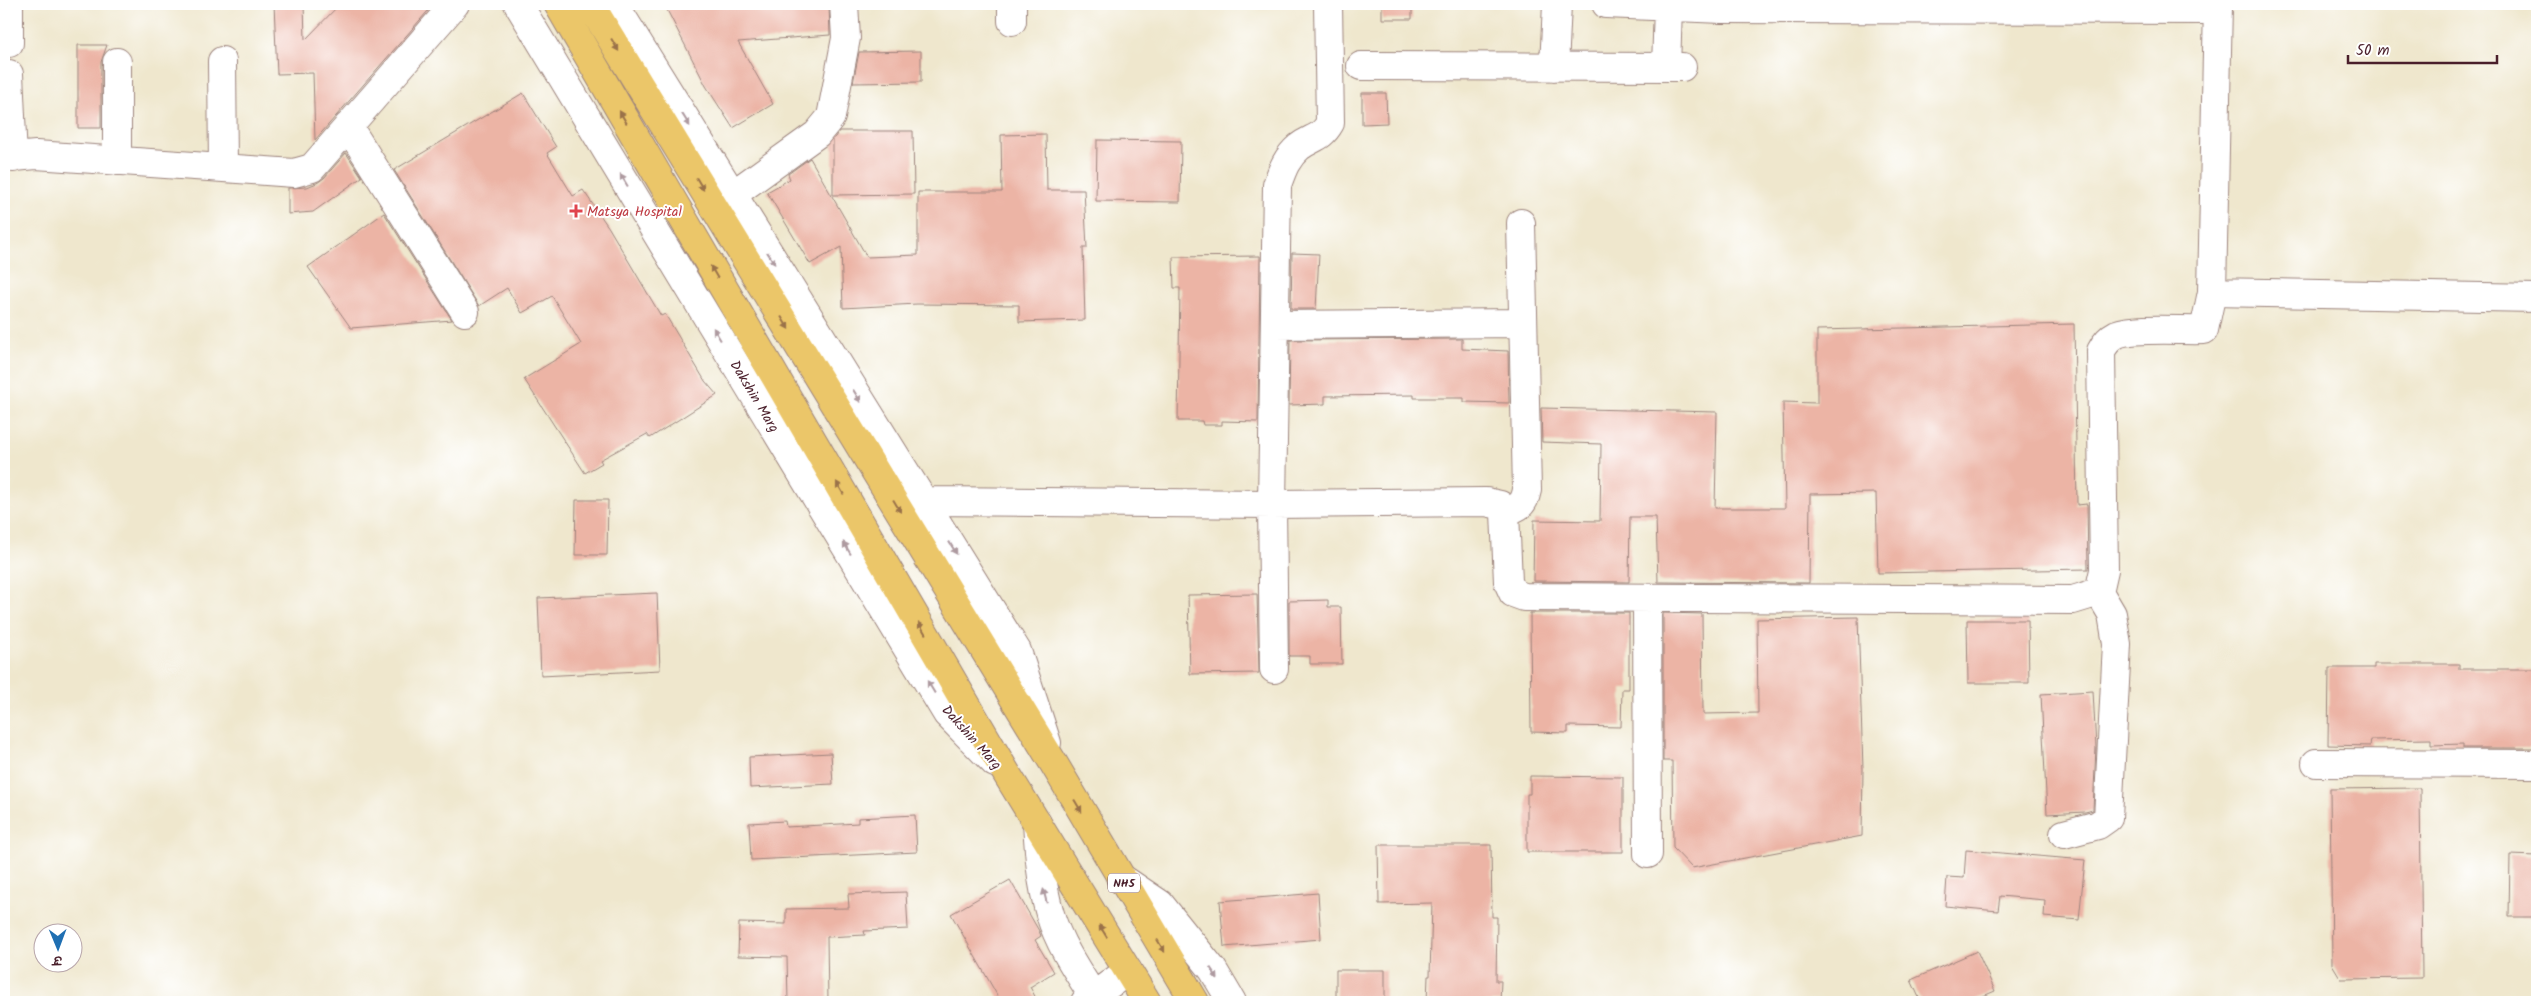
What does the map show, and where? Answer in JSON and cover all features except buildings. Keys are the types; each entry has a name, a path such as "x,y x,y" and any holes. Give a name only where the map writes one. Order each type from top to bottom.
{"highway":[{"path":"590,4 1054,764"},
{"name":"Dakshin Marg","path":"559,5 1008,776 1147,1002"},
{"name":"NH5","path":"1054,764 1195,1002"}],"street":[{"path":"9,4 10,44"},
{"path":"9,74 8,158 36,156 294,173 312,168 455,4"},
{"name":"Dakshin Marg","path":"518,4 947,714 1008,776"},
{"name":"NH5","path":"614,4 1017,651 1054,764"},
{"path":"732,195 818,134 830,117 846,38 844,4"},
{"path":"1274,669 1272,504 1277,186 1284,164 1299,147 1323,134 1330,123 1328,4"},
{"path":"1554,66 1557,4"},
{"path":"1606,4 1668,7 2218,7 2212,292 2204,330 2118,334 2106,341 2101,351 2104,570 2099,592 2112,614 2117,644 2108,818 2098,826 2064,834"},
{"path":"1362,66 1674,67 1668,7"},
{"path":"222,61 222,168"},
{"path":"117,62 117,161"},
{"path":"348,126 465,312"},
{"path":"1505,512 1520,507 1525,501 1527,490 1521,223"},
{"path":"2212,292 2537,298"},
{"path":"1275,325 1523,323"},
{"path":"923,501 1272,504 1486,502 1500,505 1505,512 1508,582 1513,593 1524,597 2073,600 2099,592"},
{"path":"1647,598 1648,854"},
{"path":"2316,764 2537,764"},
{"path":"1037,823 1042,886 1050,916 1092,1000 1128,971"},
{"path":"1120,877 1160,904 1213,970 1232,1002"}],"place":[{"name":"Matsya Hospital","path":"576,211"}]}
